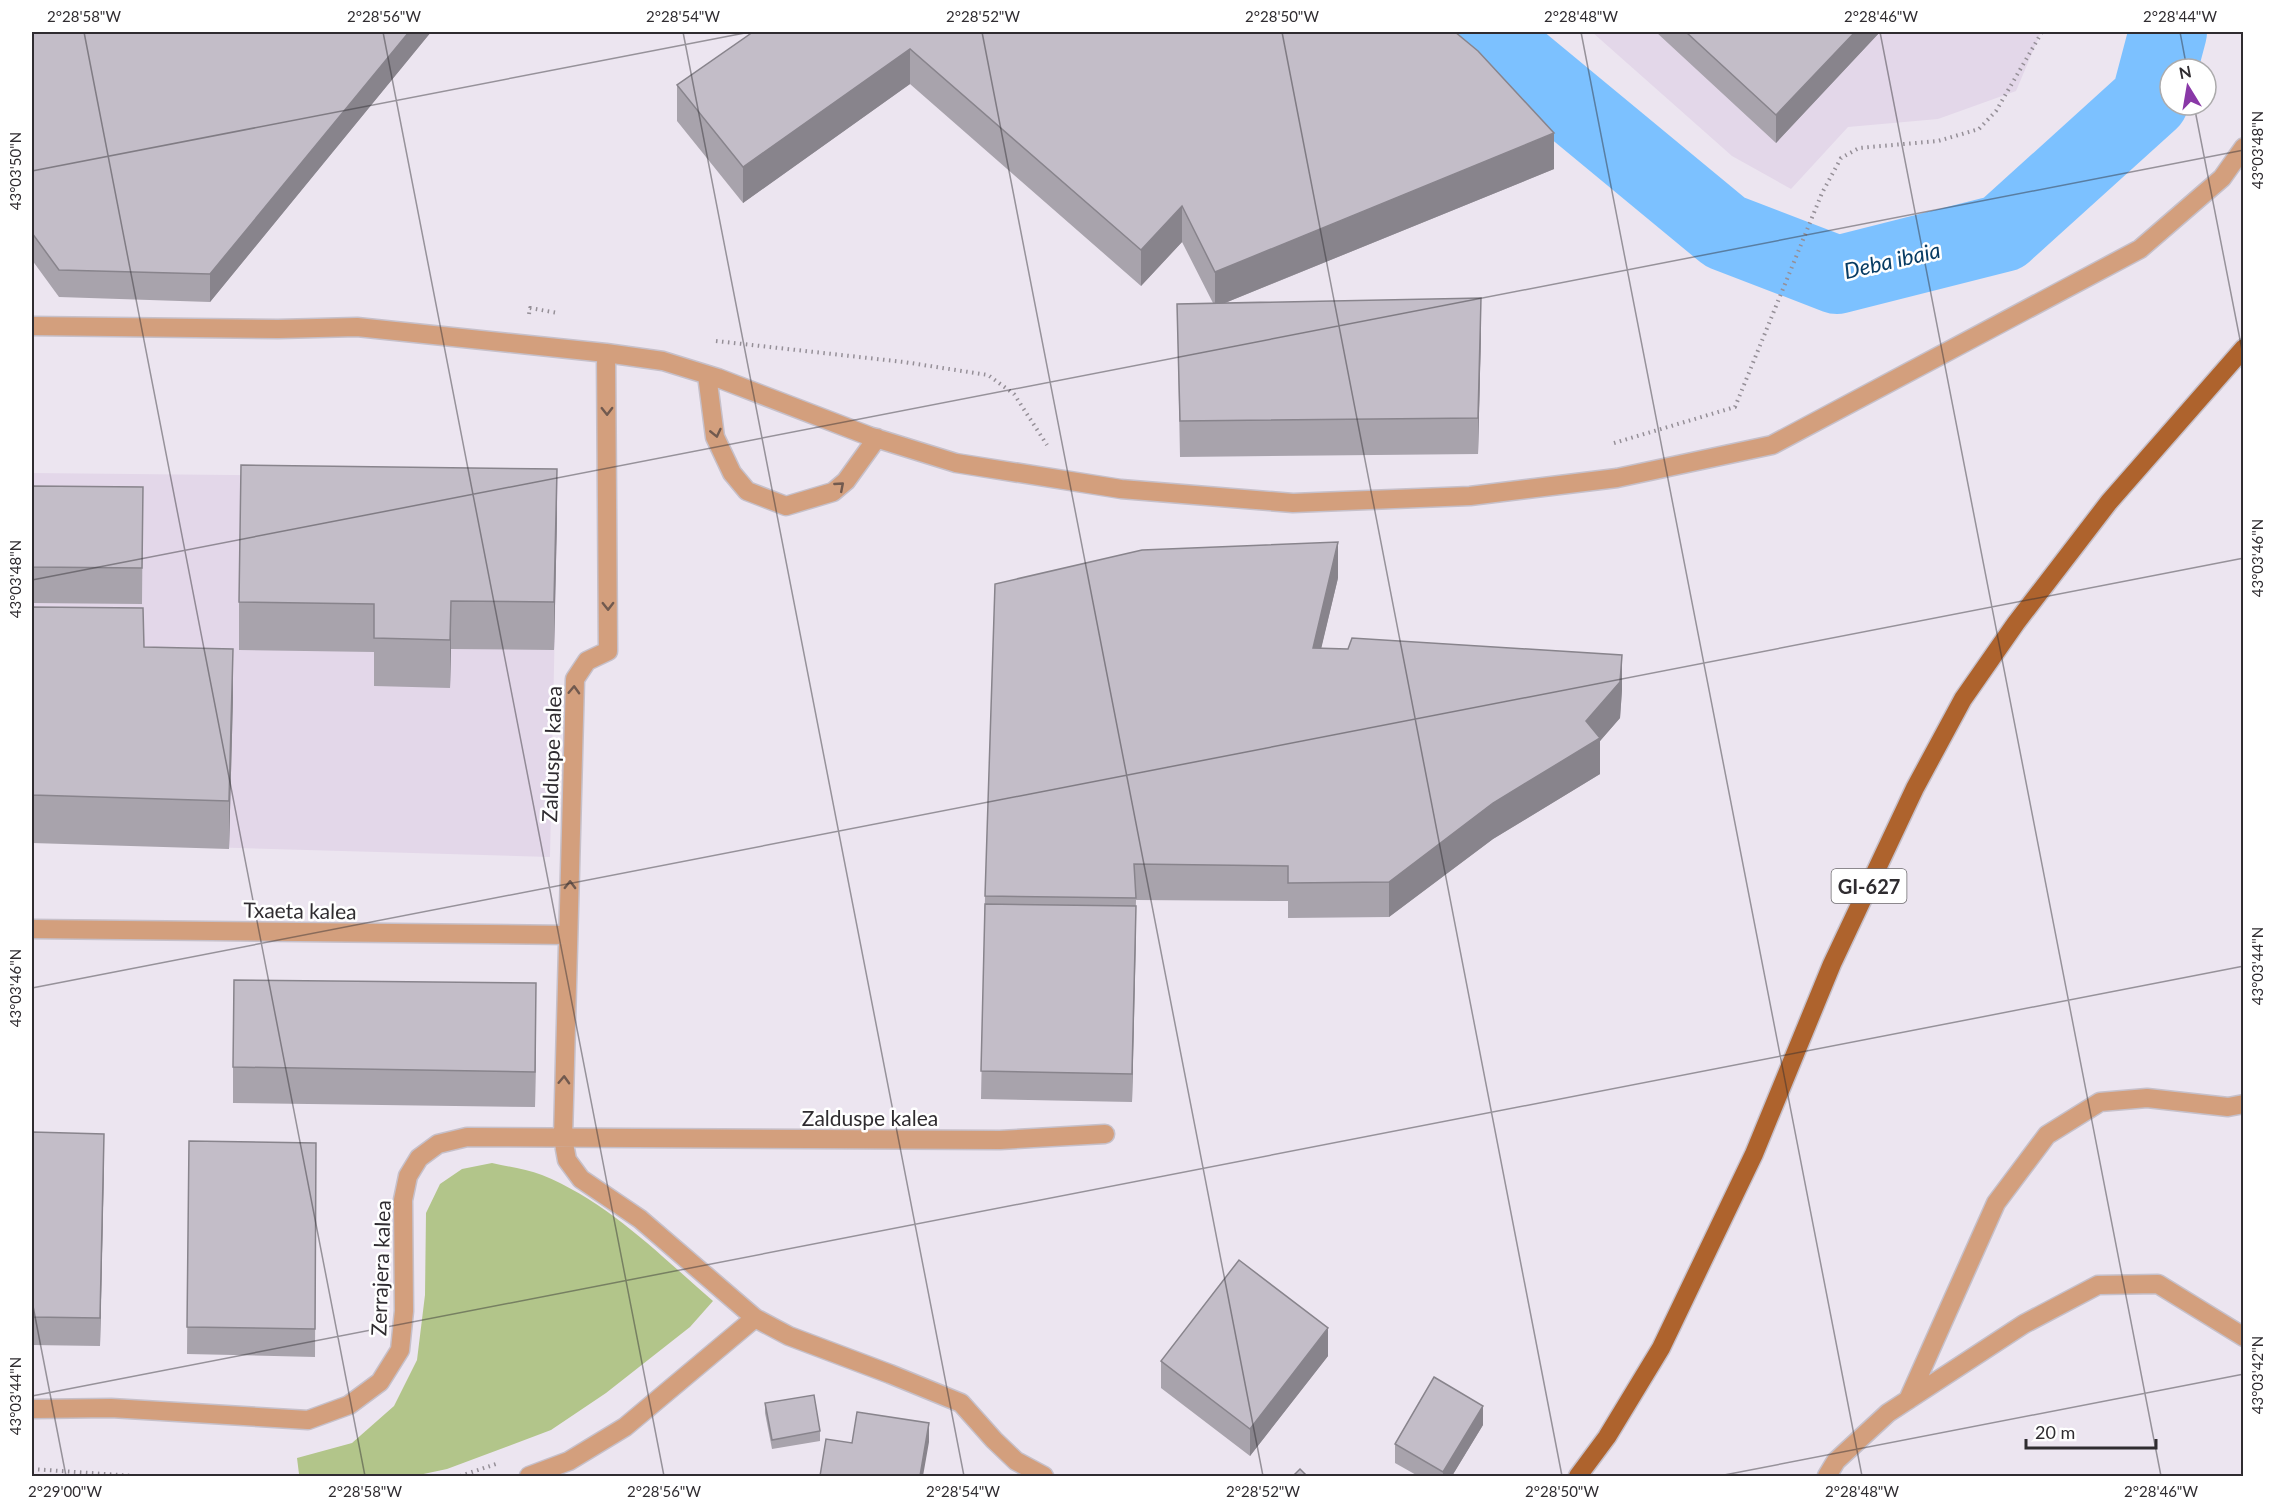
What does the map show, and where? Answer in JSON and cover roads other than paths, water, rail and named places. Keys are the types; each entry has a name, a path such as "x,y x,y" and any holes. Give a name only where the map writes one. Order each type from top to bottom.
{"main road":[{"name":"GI-627","path":"1578,1476 1607,1437 1661,1348 1754,1154 1832,964 1916,788 1963,699 2016,623 2109,502 2244,348"}],"street":[{"path":"32,326 266,329 357,327 606,353 663,362 707,375 876,438 956,463 1121,489 1293,503 1470,496 1617,478 1772,445 2140,249 2222,177 2244,147"},
{"name":"Zalduspe kalea","path":"606,353 608,651 587,662 575,679 562,1138 567,1160 581,1179 640,1219 755,1318 789,1336 961,1403 1016,1461 1044,1476"},
{"path":"707,375 715,437 732,473 747,491 786,506 833,492 846,481 876,438"},
{"name":"Txaeta kalea","path":"32,929 568,936"},
{"path":"1908,1400 1996,1203 2046,1135 2100,1102 2147,1098 2228,1107 2244,1104"},
{"name":"Zalduspe kalea","path":"562,1138 1000,1140 1106,1134"},
{"name":"Zerrajera kalea","path":"32,1409 111,1408 308,1420 349,1405 380,1382 400,1350 404,1311 403,1200 408,1176 419,1158 438,1144 467,1137 562,1138"},
{"path":"1827,1476 1836,1461 1888,1413 2024,1324 2098,1285 2157,1284 2244,1337"},
{"path":"529,1476 569,1461 625,1426 755,1318"}],"waterway":[{"name":"Deba ibaia","path":"1483,32 1725,232 1837,275 2003,233 2150,100 2168,32"}]}
